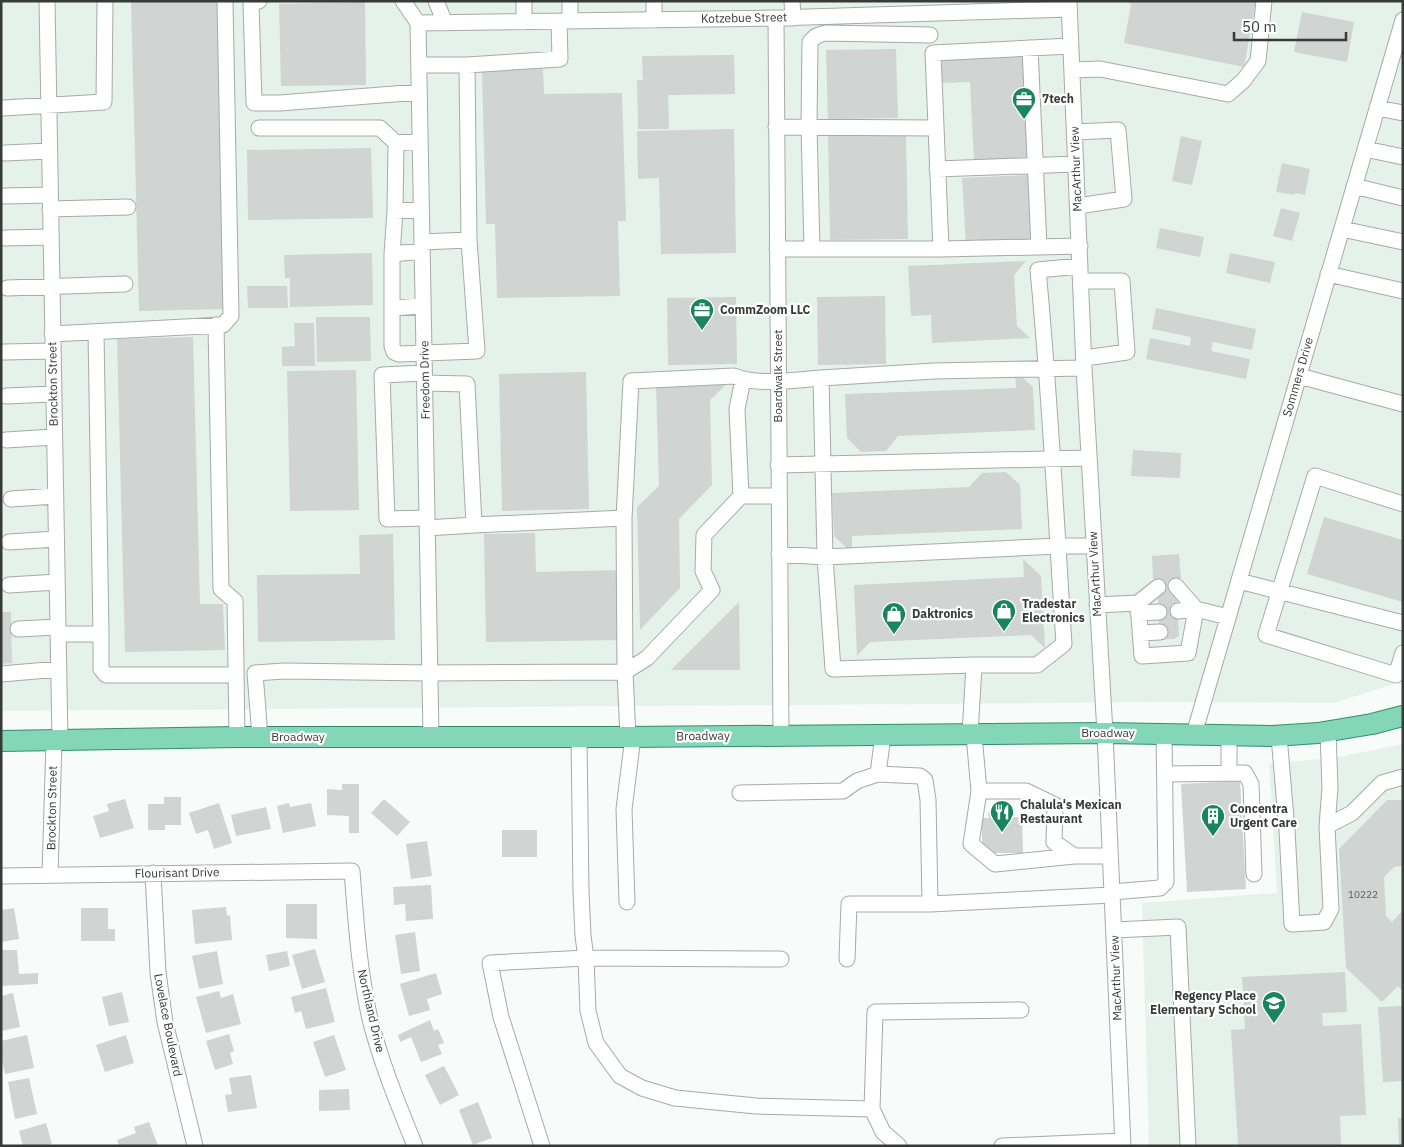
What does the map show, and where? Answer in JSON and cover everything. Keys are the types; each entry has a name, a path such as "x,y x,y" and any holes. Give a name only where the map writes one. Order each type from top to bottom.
{"main road":[{"name":"Broadway","path":"1,741 237,737 630,737 1105,733 1279,736 1372,724 1403,716"}],"street":[{"name":"Brockton Street","path":"47,1 59,669 50,875"},
{"path":"3,108 104,102 106,1"},
{"path":"52,334 223,325 231,316 225,1"},
{"path":"259,1 251,4 254,103 280,103 419,92"},
{"path":"402,1 418,23"},
{"path":"436,1 445,23"},
{"path":"524,1 524,22"},
{"path":"419,65 466,65 560,59 564,21 570,1"},
{"path":"654,1 654,20"},
{"path":"792,1 793,18"},
{"path":"1072,70 1100,69 1228,94 1242,82 1258,61 1264,1"},
{"name":"Kotzebue Street","path":"418,23 793,18 858,8 1069,5"},
{"name":"MacArthur View","path":"1069,5 1084,363 1105,733 1123,1143"},
{"path":"925,7 933,53 941,249"},
{"name":"Boardwalk Street","path":"776,18 781,735"},
{"name":"Sommers Drive","path":"1194,734 1377,108 1396,66 1403,20"},
{"name":"Freedom Drive","path":"418,23 432,736"},
{"path":"812,249 809,126 810,42 816,36 825,33 930,35"},
{"path":"933,53 1071,46"},
{"path":"1030,48 1038,247"},
{"path":"396,142 396,210 392,254 392,346 394,352 399,354 477,351 469,240 466,65"},
{"path":"1377,108 1403,113"},
{"path":"776,127 936,128"},
{"path":"259,128 380,128 396,142 420,141"},
{"path":"1075,132 1118,130 1124,198 1078,206"},
{"path":"1365,149 1403,157"},
{"path":"5,153 49,151"},
{"path":"937,170 1076,164"},
{"path":"1354,186 1403,198"},
{"path":"4,196 50,202 128,207"},
{"path":"396,210 422,209"},
{"path":"1342,229 1403,242"},
{"path":"5,238 50,236"},
{"path":"392,254 422,247 469,240"},
{"path":"777,249 941,249 1080,246"},
{"path":"821,378 824,557 833,669 1037,665 1064,644 1051,458 1047,368 1038,270 1080,266"},
{"path":"1328,274 1403,291"},
{"path":"627,902 624,809 630,737 626,672 624,518 631,381 734,376 743,379 778,381 934,371 1047,368 1084,363 1127,352 1122,281 1081,281"},
{"path":"7,288 125,284"},
{"path":"392,308 424,306"},
{"path":"216,325 221,589 235,601 237,737"},
{"path":"96,332 101,669 106,675 236,676"},
{"path":"4,352 52,351"},
{"path":"474,525 467,384 425,378 382,375 387,519 474,525 624,518"},
{"path":"1299,376 1403,404"},
{"path":"260,737 255,673 284,671 430,674 626,672 647,658 712,590 703,571 704,535 741,496 737,409 743,379"},
{"path":"6,396 53,394"},
{"path":"6,440 54,437"},
{"path":"778,465 1089,458"},
{"path":"1403,504 1315,476 1266,634 1396,675 1403,653"},
{"path":"10,498 55,496"},
{"path":"741,496 779,496"},
{"path":"9,542 56,540"},
{"path":"779,554 824,557 1094,546"},
{"path":"1239,581 1403,623"},
{"path":"9,584 57,582"},
{"path":"1097,606 1139,618 1159,611 1139,618"},
{"path":"1139,618 1142,656 1188,653 1184,612 1228,617"},
{"path":"18,629 101,634"},
{"path":"974,665 972,735 979,791 971,844 995,864 1074,856 1110,856"},
{"path":"1,674 59,669"},
{"path":"1279,736 1292,924 1324,922 1331,909 1327,826 1330,788 1328,731"},
{"path":"847,958 849,904 930,904 1112,894 1160,888 1166,882 1164,734"},
{"path":"878,774 883,735"},
{"path":"1229,735 1229,774"},
{"path":"579,736 581,891 588,1011 596,1043 620,1076 642,1088 675,1098 756,1106 872,1109"},
{"path":"1165,774 1245,773 1251,784 1254,874"},
{"path":"740,793 843,791 857,781 878,774 920,776 925,780 928,800 930,904"},
{"path":"1327,826 1352,813 1382,783 1403,777"},
{"path":"979,791 1026,791 1054,805 1054,842 1074,856"},
{"name":"Flourisant Drive","path":"1,876 352,871"},
{"name":"Northland Drive","path":"352,871 359,957 370,1019 388,1079 415,1146"},
{"name":"Lovelace Boulevard","path":"153,873 158,973 163,1012 194,1146"},
{"path":"1114,930 1178,927 1188,1146"},
{"path":"542,1146 501,1017 490,963 586,958 781,958"},
{"path":"900,1146 883,1132 872,1109 875,1012 1021,1010"},
{"path":"1002,1146 1071,1144 1093,1141 1123,1143"}],"shaded area":[{"path":"1,1 1403,1 1403,681 1334,703 1167,702 1,711"},
{"name":"Regency Place Elementary School","path":"1403,744 1403,1146 1149,1146 1142,903 1277,893 1269,764 1339,757"}],"building":[{"path":"131,1 217,1 225,309 139,311"},
{"path":"1124,1 1256,1 1244,67 1124,43 1131,4"},
{"path":"365,2 366,85 281,86 279,4"},
{"path":"1302,12 1354,22 1347,62 1294,52"},
{"path":"896,49 898,118 828,119 826,50"},
{"path":"734,55 735,94 668,95 669,129 638,129 637,80 643,80 642,56"},
{"path":"1025,57 1030,159 974,161 970,82 941,83 940,60"},
{"path":"543,69 544,94 622,93 626,221 618,221 620,296 497,298 495,224 486,224 482,70"},
{"path":"734,129 736,253 661,254 659,178 638,179 637,131"},
{"path":"906,135 908,239 830,240 828,136"},
{"path":"1181,136 1202,141 1192,185 1172,181"},
{"path":"371,148 373,218 248,220 247,150"},
{"path":"1282,163 1310,169 1305,195 1276,192"},
{"path":"1028,175 1032,244 966,247 962,178"},
{"path":"1281,208 1300,213 1292,241 1273,236"},
{"path":"1160,228 1204,237 1200,257 1156,248"},
{"path":"372,253 373,305 290,307 290,278 285,278 284,255"},
{"path":"1230,253 1275,262 1270,283 1226,273"},
{"path":"1026,261 1014,275 1017,326 1030,338 932,343 931,315 911,316 908,266"},
{"path":"247,286 287,286 288,308 248,308"},
{"path":"885,296 886,364 818,365 817,297"},
{"name":"CommZoom LLC","path":"736,297 737,364 668,365 667,298"},
{"path":"1156,308 1256,329 1252,350 1213,342 1211,351 1250,359 1246,379 1146,359 1150,338 1190,346 1191,337 1152,329"},
{"path":"316,317 370,317 371,361 317,362"},
{"path":"294,323 314,323 315,366 282,366 282,347 295,346"},
{"path":"193,337 200,604 223,604 225,650 125,652 117,339"},
{"path":"356,370 359,510 290,511 287,371"},
{"path":"1015,370 1033,387 1035,430 898,436 886,451 861,452 847,438 845,394 1016,388"},
{"path":"586,372 589,509 502,511 499,374"},
{"path":"728,383 710,400 712,485 679,519 680,588 640,630 637,507 659,486 656,384"},
{"path":"1133,450 1181,453 1180,478 1131,476"},
{"path":"1006,472 1020,485 1022,529 852,536 852,553 834,536 832,493 969,487 982,473"},
{"path":"1324,517 1403,540 1403,602 1307,574"},
{"path":"535,533 536,572 622,570 624,640 486,642 484,534"},
{"path":"393,534 395,640 258,642 257,575 360,574 359,535"},
{"path":"1179,554 1181,578 1176,578 1179,637 1160,638 1157,579 1153,579 1152,556"},
{"path":"1023,559 1041,576 1045,648 1031,635 870,642 857,656 854,585 1024,577"},
{"path":"739,602 740,670 671,670"},
{"path":"1,612 11,612 12,663 1,664"},
{"name":"Concentra Urgent Care","path":"1240,781 1246,889 1187,892 1181,784"},
{"path":"342,784 359,784 359,833 349,833 349,816 327,815 327,789 342,790"},
{"path":"164,797 181,797 181,825 165,825 165,830 148,830 148,804 164,804"},
{"path":"125,799 134,828 100,838 93,816 109,811 107,804"},
{"path":"384,799 410,822 397,836 371,813"},
{"path":"1387,800 1403,800 1403,866 1394,867 1384,877 1386,916 1392,922 1403,910 1403,991 1398,986 1382,1002 1346,968 1339,849"},
{"path":"219,803 232,843 214,849 208,830 196,834 189,813"},
{"path":"289,803 290,807 311,803 316,826 283,833 277,806"},
{"path":"266,807 271,829 236,836 231,815"},
{"name":"Chalula's Mexican Restaurant","path":"988,812 996,812 996,817 1022,817 1023,853 988,853 982,848 982,818 989,818"},
{"path":"502,830 537,830 537,857 502,857"},
{"path":"427,841 432,876 411,879 406,844"},
{"path":"431,885 433,919 406,921 405,904 394,905 393,887"},
{"path":"286,904 317,904 317,939 286,938"},
{"path":"226,907 227,916 230,915 232,940 195,944 192,910"},
{"path":"14,908 19,939 1,942 1,910"},
{"path":"81,908 108,908 108,929 115,929 115,941 81,941"},
{"path":"415,932 420,971 401,974 395,935"},
{"path":"315,949 325,982 302,989 292,955"},
{"path":"1,950 17,950 19,974 38,973 38,984 1,986"},
{"path":"217,951 223,984 199,989 192,956"},
{"path":"287,951 290,966 269,971 266,955"},
{"path":"1345,972 1347,1012 1322,1013 1323,1026 1361,1024 1366,1115 1340,1116 1341,1146 1238,1146 1231,1030 1245,1029 1242,977"},
{"path":"436,973 442,994 427,999 430,1010 409,1016 400,984"},
{"path":"326,988 335,1022 306,1029 301,1011 295,1013 291,997"},
{"path":"219,991 221,998 233,994 241,1024 206,1033 196,997"},
{"path":"122,992 129,1022 109,1026 102,997"},
{"path":"13,993 20,1027 1,1031 1,996"},
{"path":"1403,1006 1403,1081 1383,1082 1378,1007"},
{"path":"430,1020 434,1031 438,1029 444,1043 438,1045 442,1054 421,1062 411,1037 400,1042 398,1035"},
{"path":"229,1034 234,1051 230,1053 233,1064 215,1070 206,1041"},
{"path":"27,1035 34,1068 5,1074 1,1055 1,1041"},
{"path":"126,1035 134,1063 105,1072 96,1045"},
{"path":"334,1035 346,1070 325,1077 313,1042"},
{"path":"444,1066 459,1095 440,1105 425,1075"},
{"path":"251,1075 257,1108 228,1112 225,1095 232,1094 229,1078"},
{"path":"29,1078 37,1114 15,1119 8,1082"},
{"path":"349,1089 350,1110 319,1111 319,1090"},
{"path":"478,1102 492,1138 473,1145 459,1110"},
{"path":"1398,1118 1403,1118 1403,1146 1399,1146"},
{"path":"149,1122 158,1146 119,1146 117,1140 136,1133 134,1127"},
{"path":"46,1123 52,1144 45,1146 23,1146 19,1131"}],"tunnel":[{"path":"1158,601 1177,599"},
{"path":"1159,622 1178,620"},
{"path":"1160,632 1179,631"}],"place":[{"name":"7tech","path":"1024,120"},
{"name":"CommZoom LLC","path":"702,331"},
{"name":"Tradestar Electronics","path":"1004,632"},
{"name":"Daktronics","path":"894,635"},
{"name":"Chalula's Mexican Restaurant","path":"1002,833"},
{"name":"Concentra Urgent Care","path":"1213,837"},
{"name":"Regency Place Elementary School","path":"1274,1024"}]}
